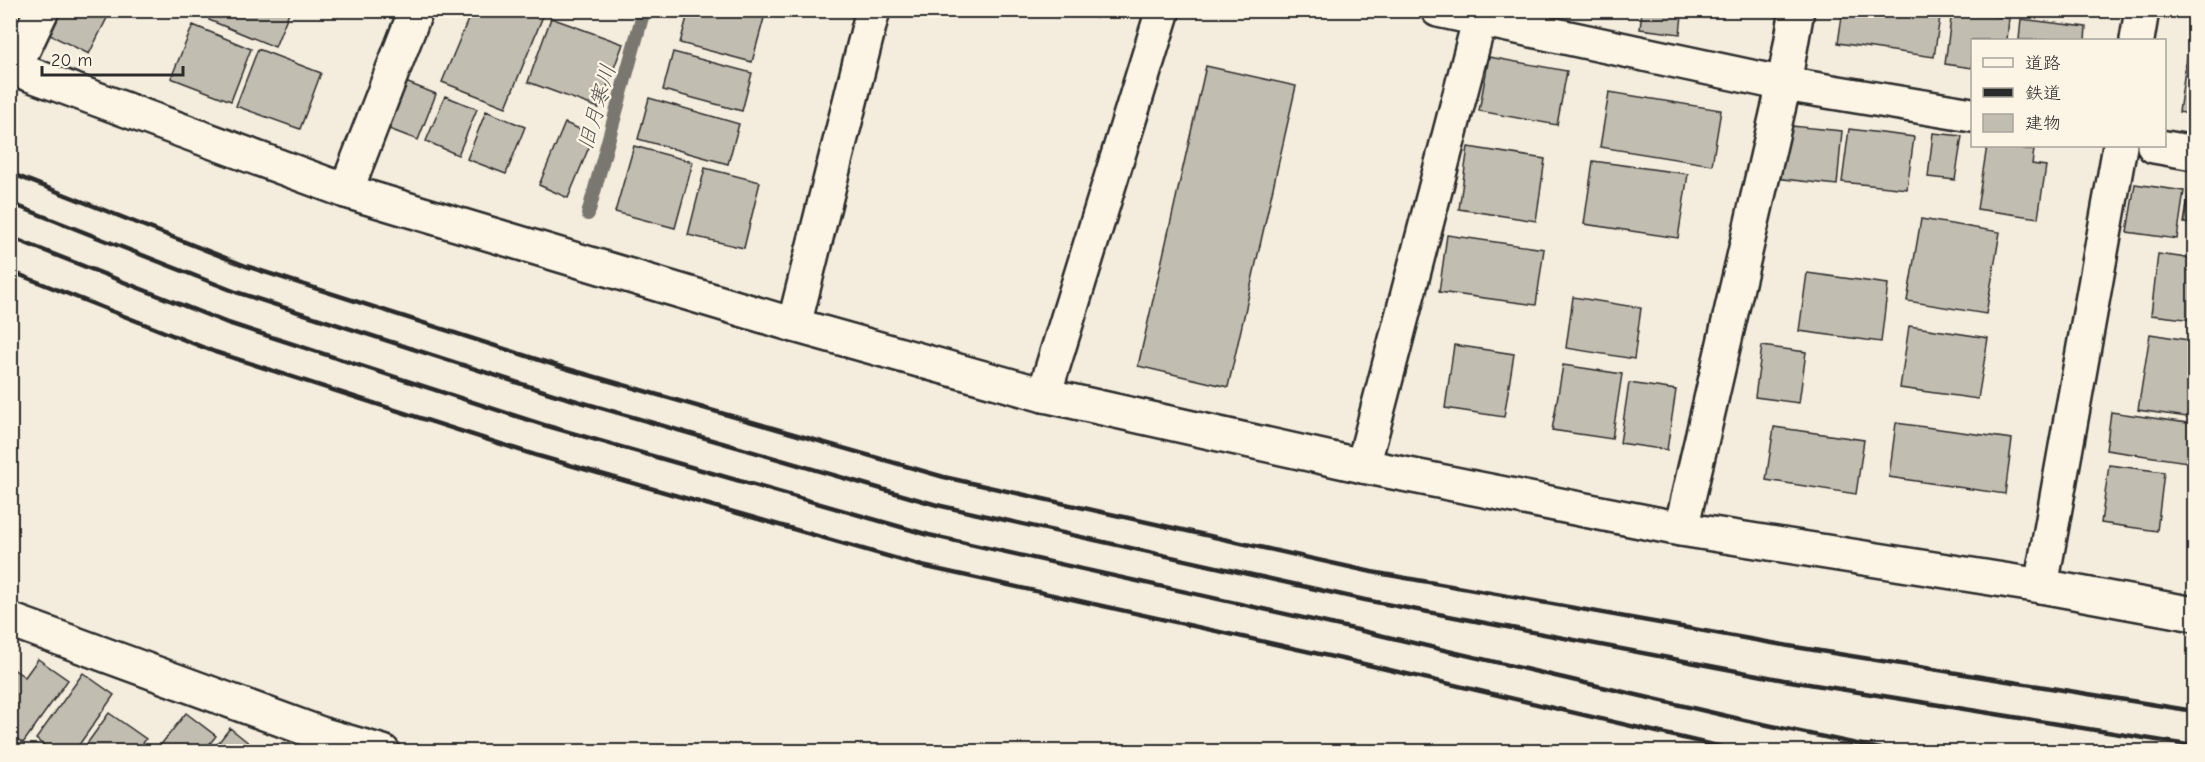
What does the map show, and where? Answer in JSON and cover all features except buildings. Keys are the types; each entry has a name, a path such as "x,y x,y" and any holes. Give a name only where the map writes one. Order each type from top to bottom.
{"street":[{"path":"42,10 12,68 346,191 794,325 1044,395 1363,466 1681,529 2041,586 2194,614"},
{"path":"346,191 416,10"},
{"path":"794,325 873,10"},
{"path":"1044,395 1163,10"},
{"path":"1438,10 1482,15 1784,84 1971,115"},
{"path":"1681,529 1784,84 1797,10"},
{"path":"2137,39 2142,10"},
{"path":"1363,466 1482,15"},
{"path":"2041,586 2121,147"},
{"path":"2160,147 2194,153"},
{"path":"10,620 318,743 383,752"}],"waterway":[{"name":"旧月寒川","path":"588,214 644,10"}],"railway":[{"path":"10,173 246,266 561,367 944,477 1372,572 1789,646 2194,711"},
{"path":"10,203 236,292 553,394 937,505 1365,600 1784,680 2194,746"},
{"path":"10,237 225,322 544,425 929,535 1358,630 1744,720 1895,752"},
{"path":"10,271 215,352 535,455 922,566 1351,661 1743,752"}]}
